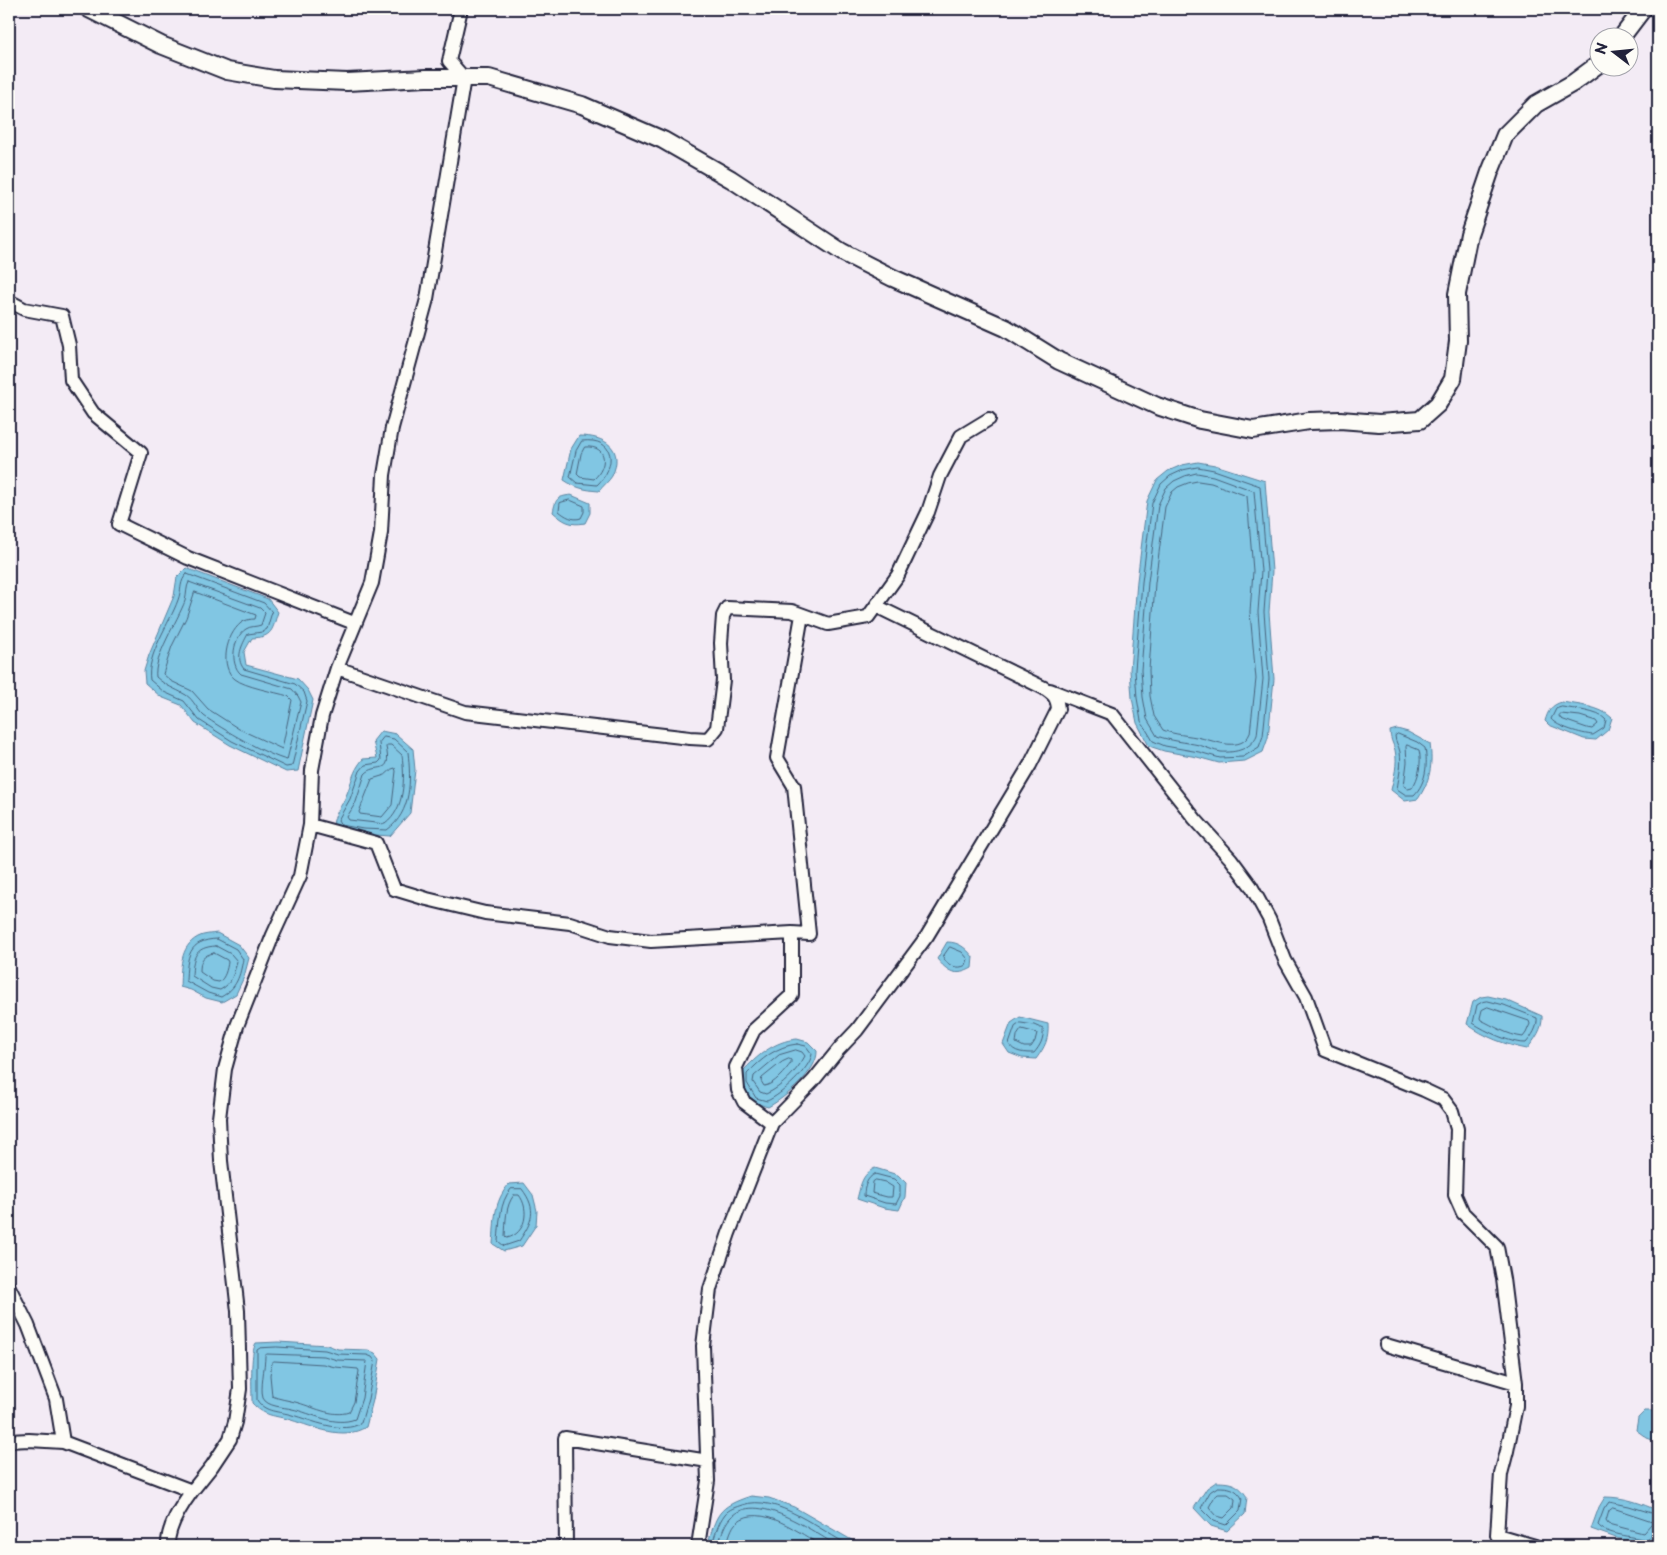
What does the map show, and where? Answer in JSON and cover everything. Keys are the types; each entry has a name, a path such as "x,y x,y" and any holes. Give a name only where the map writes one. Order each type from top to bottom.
{"main road":[{"path":"89,9 162,45 227,71 274,79 347,82 426,78 489,78 582,105 663,140 731,179 842,252 893,278 1006,328 1059,361 1157,406 1200,420 1254,430 1309,422 1340,420 1379,423 1420,420 1438,404 1453,379 1458,341 1457,294 1468,234 1505,135 1536,104 1574,83 1590,71"},
{"path":"1629,28 1643,9"}],"street":[{"path":"168,1546 168,1538 180,1508 230,1439 235,1422 240,1389 238,1311 221,1161 220,1118 225,1069 237,1026 273,935 300,876 310,825 312,770 322,716 337,668 372,583 381,533 384,475 392,428 427,300 464,78 449,60 461,9"},
{"path":"9,301 24,309 62,316 69,345 71,380 93,413 141,453 118,524 188,558 354,623"},
{"path":"337,668 465,712 708,739 717,728 723,680 721,643 723,616 727,608 792,611 828,624 868,618 898,575 928,512 940,476 961,436 989,419"},
{"path":"876,606 1044,688 1112,714 1251,886 1269,919 1285,960 1306,998 1325,1050 1443,1099 1452,1111 1457,1129 1455,1195 1463,1213 1497,1247 1503,1279 1516,1383 1516,1406 1507,1451 1500,1474 1497,1535 1535,1546"},
{"path":"310,825 376,843 394,889 427,899 485,912 570,923 610,936 652,941 792,933 809,934 794,786 777,758 802,614"},
{"path":"698,1546 708,1481 703,1346 710,1289 772,1123 813,1082 857,1030 927,936 1030,765 1058,708 1057,699 1044,688"},
{"path":"772,1123 744,1102 738,1090 736,1067 754,1030 792,995 792,933"},
{"path":"9,1287 28,1325 56,1399 63,1442"},
{"path":"1386,1345 1516,1383"},
{"path":"566,1546 565,1438 708,1461"},
{"path":"9,1441 63,1442 192,1490"}],"water":[{"path":"579,436 597,438 604,441 614,451 616,458 612,476 599,491 581,488 564,480 571,449"},
{"path":"1198,462 1215,465 1265,481 1272,571 1269,612 1274,679 1268,738 1263,752 1245,761 1219,763 1149,746 1137,723 1132,698 1130,670 1137,581 1147,501 1157,480 1168,471 1182,465"},
{"path":"571,495 590,503 590,513 585,523 575,524 567,522 553,512 558,499"},
{"path":"186,568 268,599 278,612 271,631 264,636 252,638 244,652 246,665 298,679 308,690 313,700 298,771 286,772 230,745 195,723 181,705 161,697 145,683 144,671 149,655 174,596 177,577"},
{"path":"1562,702 1588,707 1607,714 1612,718 1608,730 1596,740 1584,739 1549,725 1545,721 1549,711 1555,705"},
{"path":"1397,729 1408,732 1430,744 1430,773 1418,799 1405,801 1391,790 1396,760 1390,731"},
{"path":"381,731 396,734 413,749 415,770 410,813 390,836 362,834 333,825 359,764 363,759 377,758 373,741"},
{"path":"217,933 239,945 249,958 244,977 236,994 222,1002 206,998 191,990 180,987 182,959 187,946 200,936"},
{"path":"947,942 959,944 968,951 973,957 972,968 957,973 953,972 937,959"},
{"path":"1488,996 1506,1000 1542,1016 1540,1030 1527,1049 1496,1040 1467,1024 1473,1002 1481,997"},
{"path":"1020,1017 1048,1024 1046,1043 1036,1059 1022,1058 1009,1053 1003,1044 1011,1023"},
{"path":"797,1039 808,1042 817,1051 812,1067 791,1091 768,1107 755,1102 745,1091 742,1072 766,1050 789,1040"},
{"path":"875,1168 898,1175 906,1183 905,1197 899,1210 884,1208 857,1199 864,1177"},
{"path":"524,1183 533,1195 537,1211 536,1225 522,1246 504,1251 493,1244 497,1205 509,1184"},
{"path":"278,1342 327,1345 338,1349 368,1350 375,1353 380,1359 366,1427 348,1433 338,1433 270,1415 257,1408 252,1403 254,1348 256,1343"},
{"path":"1645,1411 1658,1411 1658,1442 1647,1438 1636,1430 1638,1418"},
{"path":"1216,1482 1234,1485 1241,1489 1247,1497 1245,1514 1227,1531 1211,1526 1194,1508 1207,1488"},
{"path":"751,1496 769,1498 794,1507 862,1546 707,1546 713,1526 720,1513 731,1504"},
{"path":"1605,1497 1632,1501 1658,1511 1658,1531 1650,1545 1616,1538 1591,1529"}]}
